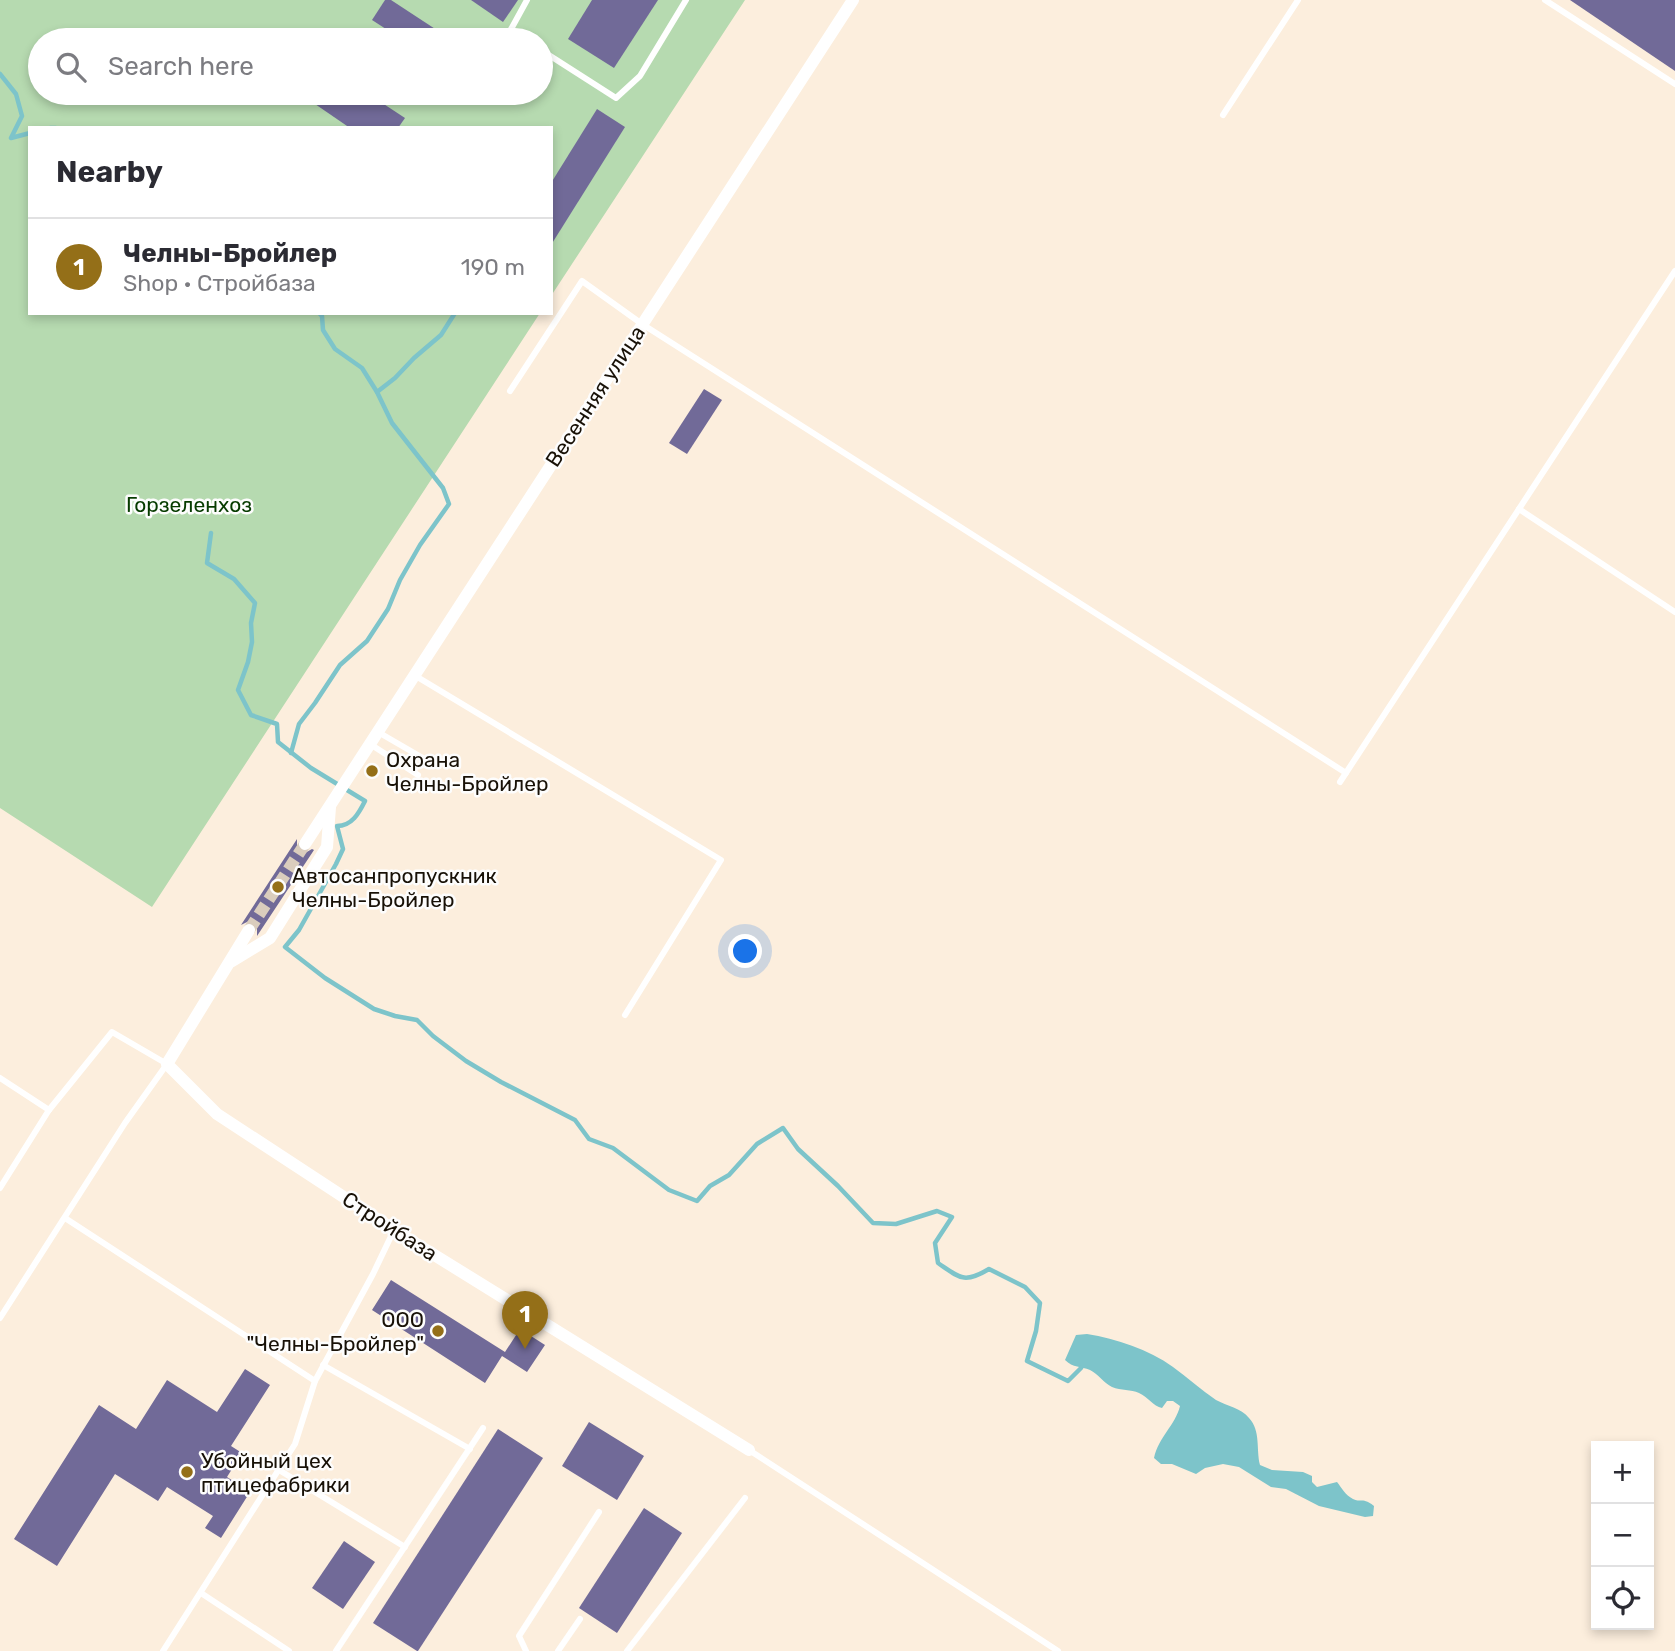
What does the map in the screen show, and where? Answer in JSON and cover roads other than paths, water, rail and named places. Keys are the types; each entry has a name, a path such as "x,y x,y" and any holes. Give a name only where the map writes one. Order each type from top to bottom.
{"street":[{"name":"Весенняя улица","path":"305,844 853,0"},
{"path":"229,963 270,938 327,848 330,805"},
{"path":"167,1064 246,934"},
{"name":"Стройбаза","path":"167,1064 218,1114 394,1230 749,1450"}],"lane":[{"path":"512,28 527,0"},
{"path":"553,59 616,98 640,76 686,0"},
{"path":"1223,115 1298,0"},
{"path":"1545,0 1675,84"},
{"path":"1340,782 1675,271"},
{"path":"510,391 582,281 642,324 1346,773"},
{"path":"1519,509 1675,612"},
{"path":"414,675 721,860 625,1015"},
{"path":"378,731 428,761"},
{"path":"370,744 418,775"},
{"path":"0,1188 49,1110 112,1032 167,1064 125,1123 0,1318"},
{"path":"0,1078 49,1110"},
{"path":"65,1218 314,1381"},
{"path":"163,1651 295,1444 314,1381 394,1230"},
{"path":"323,1366 470,1449"},
{"path":"336,1651 483,1428"},
{"path":"749,1450 1058,1651"},
{"path":"279,1470 405,1547"},
{"path":"627,1651 746,1498"},
{"path":"526,1651 519,1636 599,1512"},
{"path":"201,1592 289,1651"},
{"path":"558,1651 580,1619"}],"water":[{"path":"1087,1334 1132,1346 1163,1361 1216,1400 1238,1409 1249,1418 1257,1434 1260,1465 1272,1470 1303,1472 1312,1476 1312,1482 1317,1487 1337,1482 1350,1497 1374,1506 1373,1516 1365,1517 1319,1506 1286,1489 1271,1487 1239,1467 1223,1464 1205,1468 1196,1474 1172,1464 1161,1464 1154,1458 1156,1450 1180,1406 1173,1401 1167,1401 1162,1408 1159,1407 1139,1393 1112,1387 1090,1370 1068,1363 1065,1360 1076,1335"}],"waterway":[{"path":"0,74 16,94 22,116 11,138 28,134"},
{"path":"291,753 299,724 340,665 367,641 388,609 400,580 420,545 449,504 443,488 392,423 362,368 335,349 323,330 321,315"},
{"path":"377,392 441,335 454,315"},
{"path":"211,533 207,563 234,579 255,603 251,623 252,642 238,690 251,715 277,724 278,742 311,768 365,801 351,821 337,826 343,849 299,930 285,947 325,978 374,1009 417,1020 466,1061 575,1120 589,1139 613,1148 669,1190 697,1201 710,1186 729,1175 757,1144 783,1128 798,1149 873,1223 896,1224 937,1211 952,1217 935,1243 938,1263 968,1278 989,1269 1025,1287 1040,1303 1036,1331 1027,1361 1068,1381 1081,1368"}],"tunnel":[{"path":"249,930 305,844"}],"place":[{"name":"Охрана Челны-Бройлер","path":"372,771"},
{"name":"Автосанпропускник Челны-Бройлер","path":"278,887"},
{"name":"ООО \"Челны-Бройлер\"","path":"438,1331"},
{"name":"Челны-Бройлер","path":"525,1349"},
{"name":"Убойный цех птицефабрики","path":"187,1472"}],"park label":[{"name":"Горзеленхоз","path":"189,504"}]}
